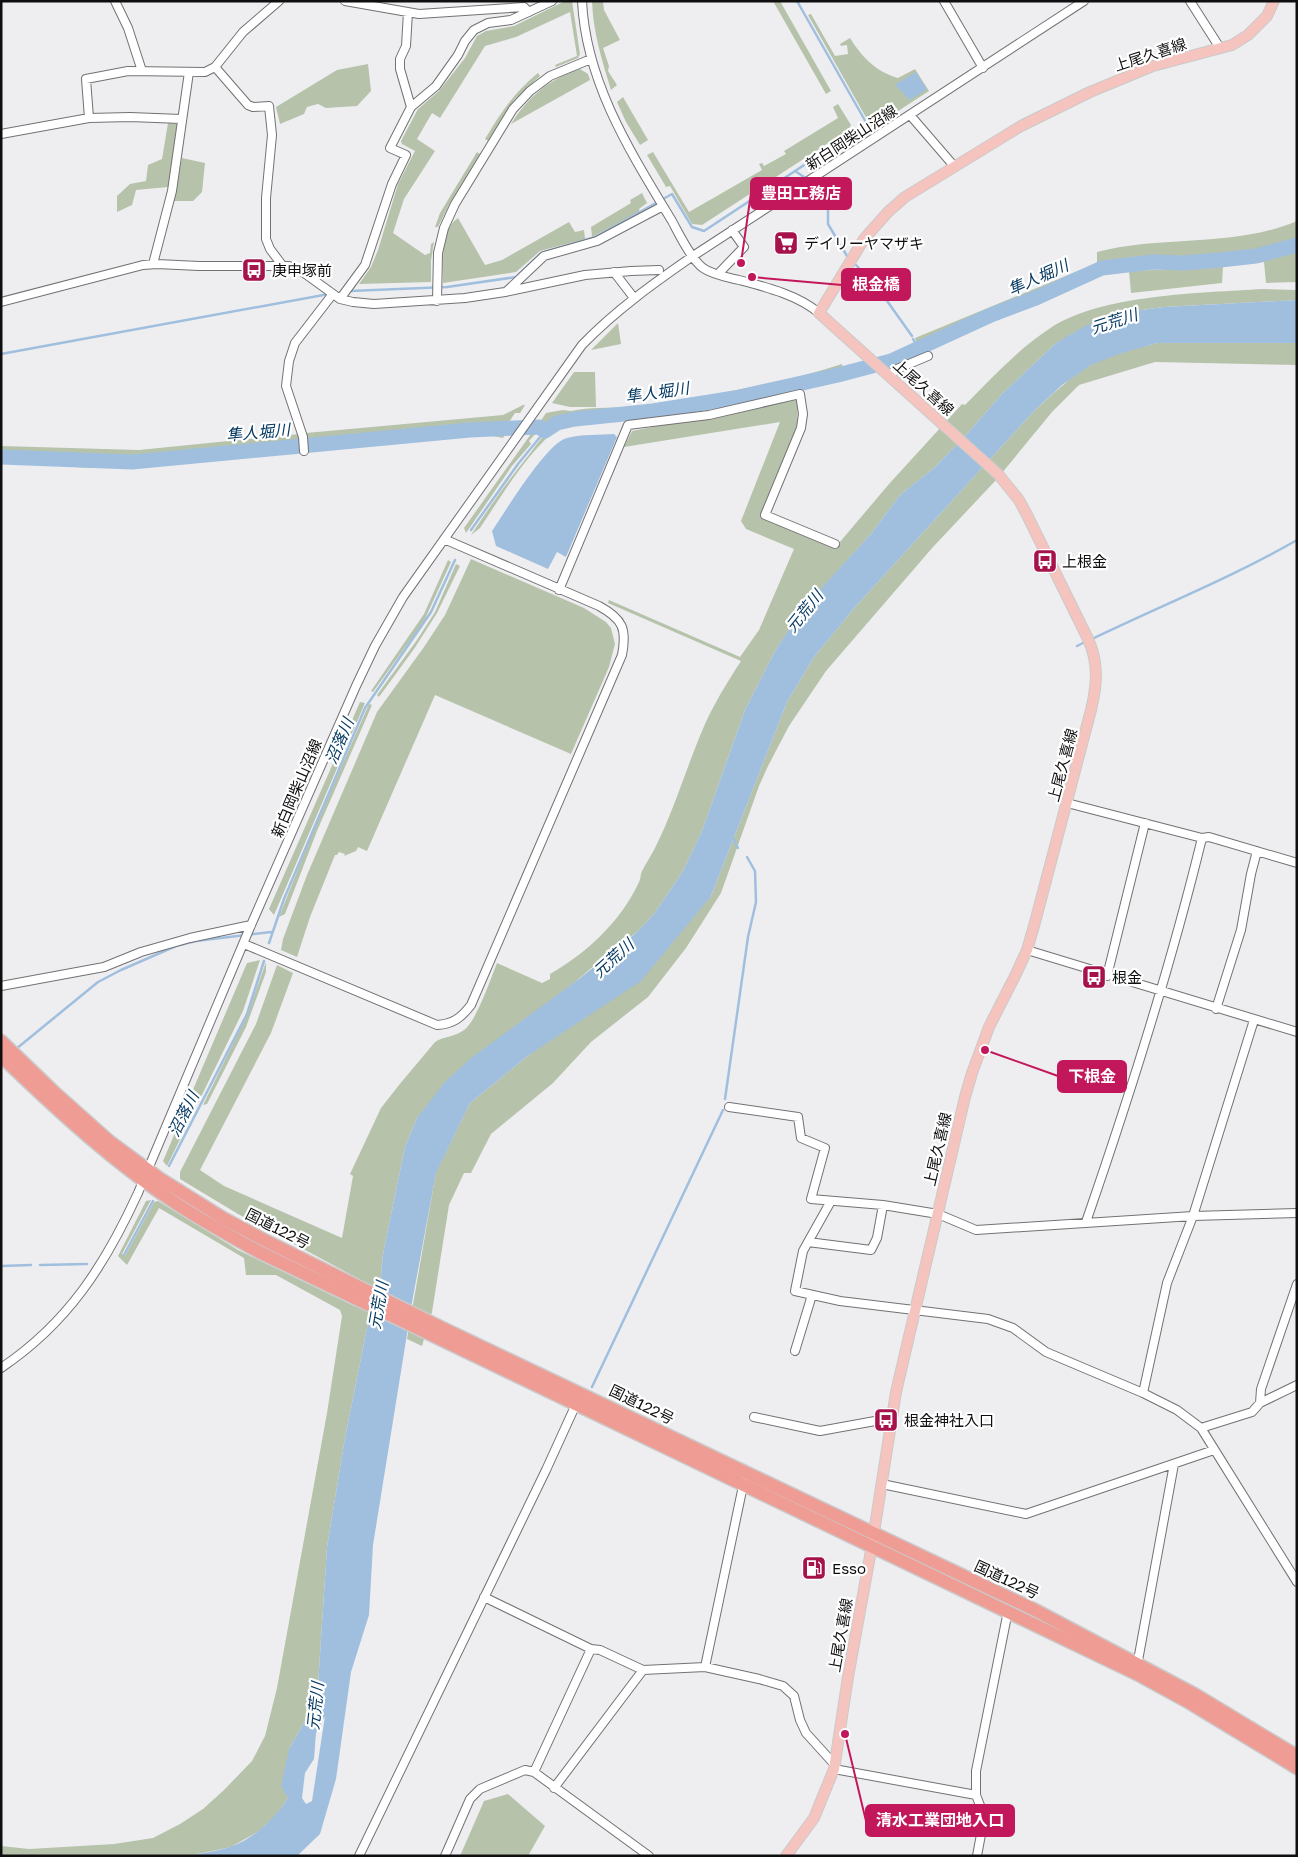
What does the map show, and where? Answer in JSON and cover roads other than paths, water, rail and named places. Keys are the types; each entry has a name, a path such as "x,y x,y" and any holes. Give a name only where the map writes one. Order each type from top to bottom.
{"highway":[{"name":"国道122号","path":"1,1041 80,1116 182,1208 259,1252 353,1291 873,1540 1008,1611 1137,1668 1190,1703 1297,1768"},
{"name":"国道122号","path":"1,1056 73,1124 145,1174"},
{"name":"国道122号","path":"873,1540 1033,1609 1137,1668 1244,1723 1297,1756"}],"main road":[{"name":"上尾久喜線","path":"786,1856 814,1818 835,1767 848,1677 873,1540 896,1392 938,1214 972,1073 989,1027 1027,950 1095,693 1096,667 1094,654 1085,631 1019,500 998,474 819,313 854,253 880,220 905,197 1021,126 1090,92 1153,66 1232,45 1248,35 1266,16 1274,1"}],"street":[{"path":"115,1 128,28 142,71"},
{"path":"88,118 86,79 128,71 205,72 215,67 243,32 279,1"},
{"path":"345,1 420,14 524,7 529,12"},
{"path":"304,451 302,437 286,386 289,361 295,343 365,265 392,184 406,155 390,148 411,107 436,86 474,30 488,23 511,20 552,1"},
{"path":"582,1 587,41 602,92 616,122 693,256 704,268 796,299 819,313"},
{"path":"944,1 983,68"},
{"name":"新白岡柴山沼線","path":"1,1368 47,1331 89,1283 104,1262 122,1229 252,925 375,646 403,597 582,345 614,314 693,256 1084,1"},
{"path":"1190,1 1220,48"},
{"path":"408,12 406,46 400,59 400,69 411,107"},
{"path":"437,301 438,252 444,228 455,204 513,110 530,91 550,76 591,59"},
{"path":"215,67 248,105 253,108 269,106 272,134 265,232 270,249 282,265"},
{"path":"153,264 172,191 189,72"},
{"path":"910,115 954,166"},
{"path":"1,134 88,118 130,117 181,120"},
{"path":"506,292 544,256 597,241 663,206"},
{"path":"718,274 744,247 732,230"},
{"path":"1,302 126,268 153,264 199,266 282,265 300,270 336,297 352,302 374,304 437,301 506,292 585,275 658,270"},
{"path":"614,272 634,298"},
{"path":"887,374 928,356"},
{"path":"559,590 628,425 709,415 800,394 803,414 801,428 765,515 834,544"},
{"path":"244,944 437,1025 450,1024 464,1014 474,997 622,655 625,642 624,631 619,620 613,614 444,539"},
{"path":"1067,803 1202,838 1209,837 1297,863"},
{"path":"1107,976 1146,824"},
{"path":"1086,1222 1126,1107 1161,992 1183,916 1202,838"},
{"path":"1216,1009 1241,930 1257,851"},
{"path":"1,986 104,967 141,952 190,938 252,925"},
{"path":"1027,950 1107,976 1297,1032"},
{"path":"1143,1393 1167,1283 1193,1216 1254,1020"},
{"path":"729,1107 798,1117 801,1138 825,1148 811,1199 883,1205 938,1214 976,1230 1193,1216 1297,1213"},
{"path":"831,1201 803,1251 795,1291 840,1301 988,1319 1013,1328 1046,1352 1143,1393 1177,1410 1201,1428 1297,1582"},
{"path":"808,1242 872,1250 877,1238 883,1205"},
{"path":"1260,1403 1261,1389 1297,1284"},
{"path":"795,1351 812,1295"},
{"path":"1201,1428 1252,1412 1260,1403 1297,1385"},
{"path":"359,1856 579,1399"},
{"path":"754,1417 820,1431 876,1421 891,1426"},
{"path":"882,1484 1026,1514 1214,1450"},
{"path":"1137,1668 1174,1464"},
{"path":"705,1667 744,1478"},
{"path":"484,1597 591,1649 600,1650 643,1670 705,1667 783,1686 794,1696 800,1720 806,1733 835,1767 976,1795"},
{"path":"977,1856 982,1829 981,1808 976,1795 976,1770 1008,1611"},
{"path":"534,1772 591,1649"},
{"path":"554,1788 643,1670"},
{"path":"445,1856 470,1799 480,1789 525,1770 534,1772 649,1856"}],"water":[{"path":"916,72 927,89 910,100 895,85"},
{"name":"元荒川","path":"1297,300 1297,343 1157,343 1119,354 1091,365 1062,385 1034,411 856,606 814,657 787,702 711,896 641,981 529,1055 470,1103 436,1173 413,1297 373,1545 369,1615 351,1672 336,1779 320,1834 297,1856 188,1856 230,1847 247,1839 277,1813 288,1798 281,1786 289,1749 317,1700 327,1547 345,1438 368,1323 371,1320 380,1284 383,1254 405,1147 417,1118 445,1082 471,1058 579,979 637,932 654,914 683,871 702,831 745,710 775,651 803,608 871,534 900,495 934,468 1002,394 1056,343 1085,326 1118,313 1164,307","holes":["325,1716 312,1801 306,1804 302,1798 305,1773 314,1759 316,1733"]},
{"path":"614,434 617,437 566,557 557,552 548,569 496,546 492,531 538,464 559,442 567,438 585,435"}],"waterway":[{"path":"797,1 867,124"},
{"path":"350,291 447,287 516,277 541,253 595,237 672,194 692,227 704,231 871,121 886,126"},
{"path":"795,171 828,193 828,224 847,256"},
{"name":"隼人堀川","path":"1,457 132,462 470,430 539,427 545,431 557,423 575,419 653,411 735,398 891,361 991,315 1036,298 1102,268 1153,262 1183,263 1256,256 1297,245"},
{"path":"856,265 880,291 912,336"},
{"path":"1,354 329,294"},
{"path":"913,339 918,349"},
{"name":"沼落川","path":"471,530 518,464 545,431"},
{"path":"1092,639 1221,579 1297,540"},
{"name":"沼落川","path":"269,943 284,899 365,708 431,612 455,560"},
{"path":"1077,646 1087,641"},
{"path":"732,836 738,848"},
{"path":"725,1099 748,937 756,902 755,871 747,857"},
{"path":"16,1049 98,982 121,970 176,946 196,941 271,932"},
{"name":"沼落川","path":"169,1166 247,1014 264,961"},
{"path":"592,1387 723,1110"},
{"name":"沼落川","path":"124,1255 153,1201"},
{"name":"沼落川","path":"40,1265 87,1264"},
{"name":"沼落川","path":"1,1266 31,1265"}],"place":[{"name":"デイリーヤマザキ","path":"786,243"},
{"name":"豊田工務店","path":"741,263"},
{"name":"庚申塚前","path":"254,270"},
{"name":"根金橋","path":"752,277"},
{"name":"上根金","path":"1045,561"},
{"name":"根金","path":"1094,977"},
{"name":"下根金","path":"985,1050"},
{"name":"根金神社入口","path":"886,1420"},
{"name":"Esso","path":"814,1568"},
{"name":"清水工業団地入口","path":"845,1734"}]}
